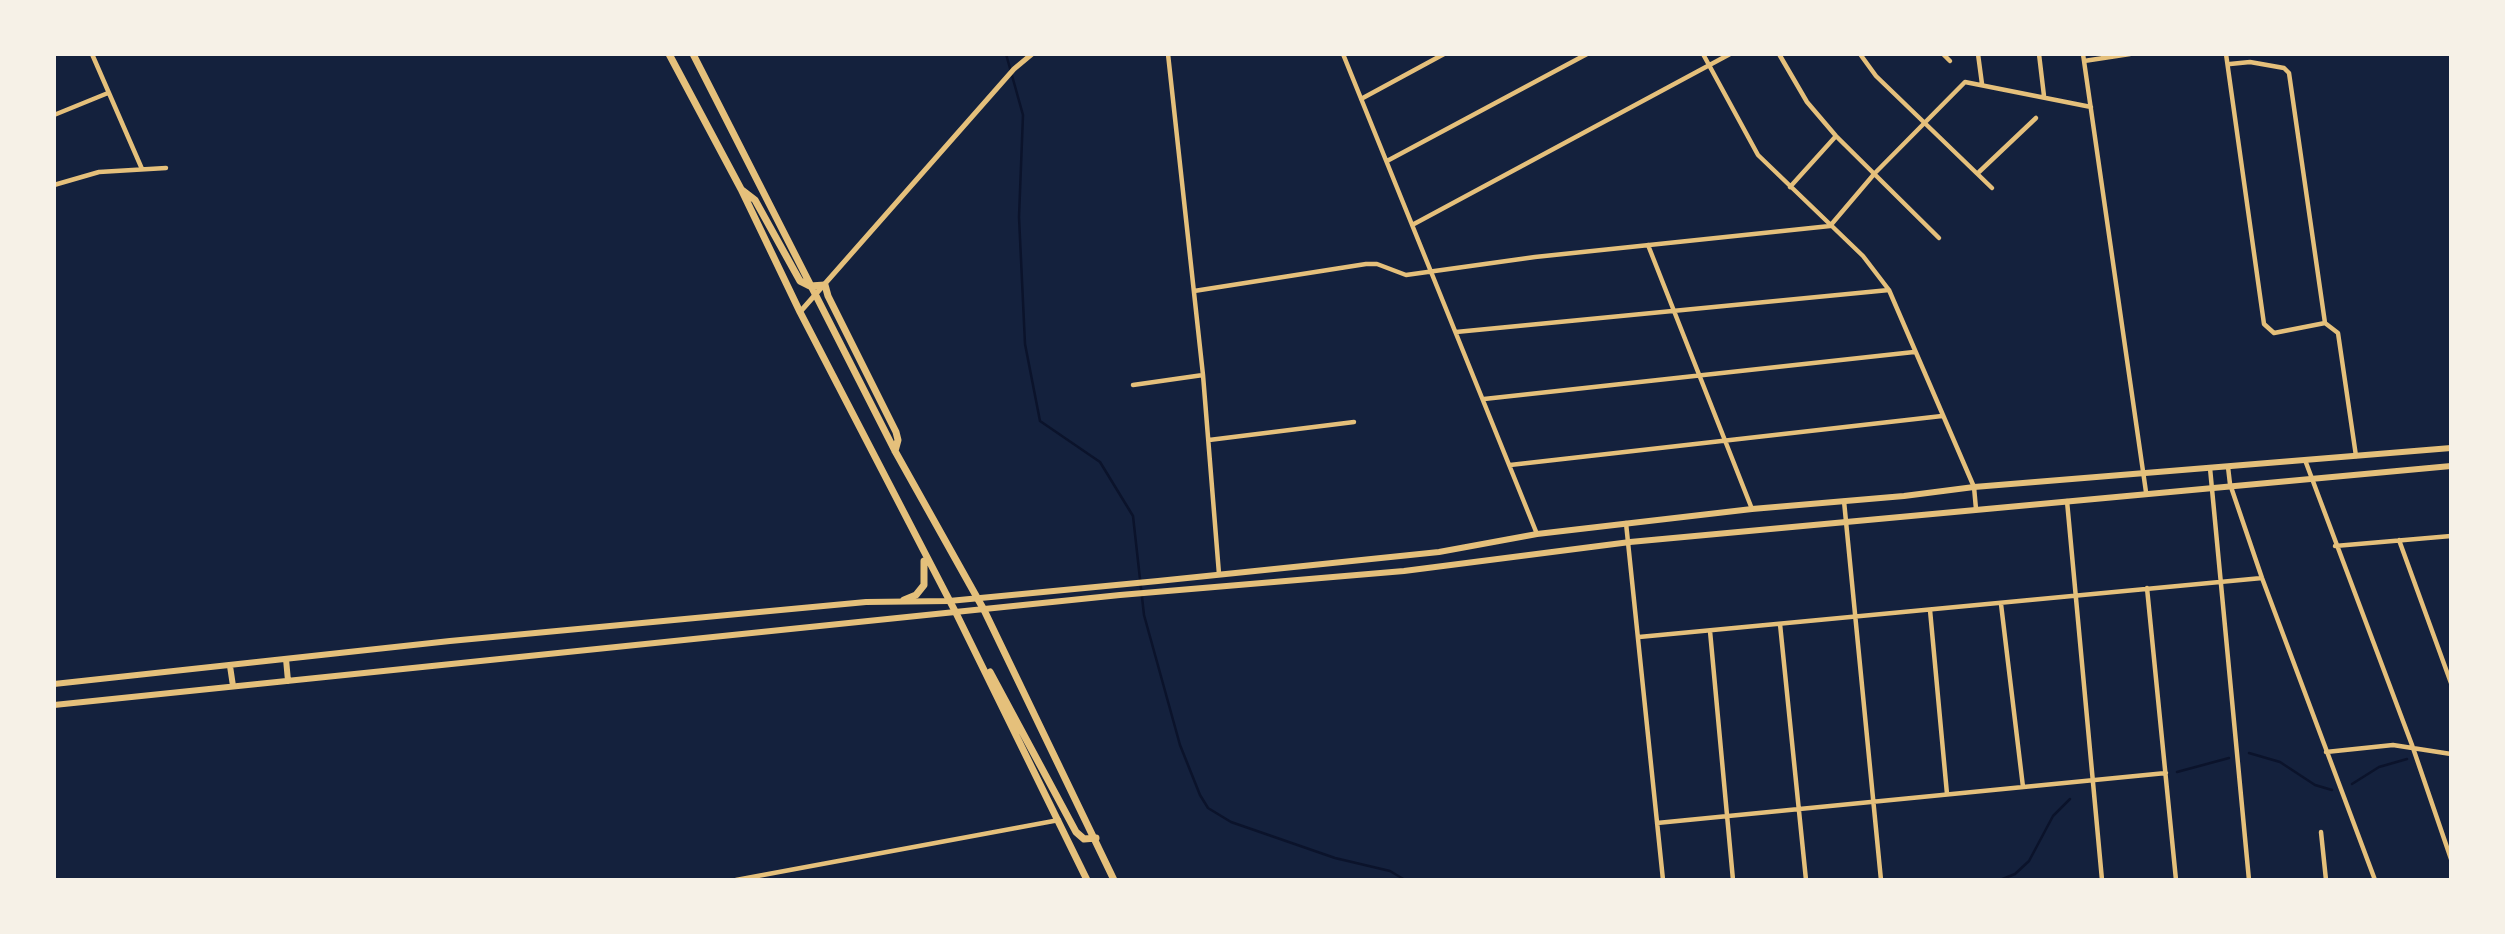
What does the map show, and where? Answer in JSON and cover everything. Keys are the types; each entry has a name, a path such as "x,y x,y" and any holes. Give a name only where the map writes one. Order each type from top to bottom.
{"main road":[{"path":"669,54 741,189 800,312 982,664 1087,880"},
{"path":"693,54 895,451 984,610 1114,880"},
{"path":"741,189 755,200 797,276 810,286 825,285 896,432 898,440 895,451"},
{"path":"54,684 462,640 904,600 949,601 1158,582 1439,551 1537,534 1626,523 1974,487 2451,448"},
{"path":"54,705 1120,595 1404,571 1629,542 2230,484 2451,466"},
{"path":"904,600 916,595 924,585 926,572 923,554"},
{"path":"286,659 288,681"},
{"path":"982,664 999,684 1076,832 1084,839 1096,838"},
{"path":"230,666 233,686"}],"street":[{"path":"92,54 142,169"},
{"path":"1168,54 1203,375 1219,574"},
{"path":"1343,54 1433,269 1537,534"},
{"path":"1361,99 1444,54"},
{"path":"1387,161 1587,54"},
{"path":"1703,54 1748,140 1790,187 1863,256 1889,290 1974,487 1976,509"},
{"path":"1414,224 1730,54"},
{"path":"1779,54 1807,102 1836,136 1939,238"},
{"path":"1860,54 1877,76 1979,172 1992,188"},
{"path":"1943,54 1950,61"},
{"path":"1978,54 1982,84"},
{"path":"2039,54 2044,96"},
{"path":"2083,54 2146,492"},
{"path":"2084,61 2130,54"},
{"path":"2226,54 2230,64 2264,324 2274,333 2325,323 2335,330 2341,344 2356,456"},
{"path":"800,312 1031,55"},
{"path":"2230,64 2250,62 2284,68 2289,74 2325,323"},
{"path":"1194,291 1366,264 1377,264 1399,275 1433,269 1830,226 1875,173 1959,84 1982,84 2091,107"},
{"path":"54,115 108,93"},
{"path":"1979,172 2036,118"},
{"path":"1790,187 1836,136"},
{"path":"54,185 99,172 166,168"},
{"path":"1648,245 1752,509"},
{"path":"1456,332 1889,290"},
{"path":"1484,399 1914,352"},
{"path":"1133,385 1203,375"},
{"path":"1510,465 1942,416"},
{"path":"1209,440 1354,422"},
{"path":"2305,460 2412,746 2451,859"},
{"path":"2228,467 2230,484 2262,578 2375,880"},
{"path":"2210,468 2249,880"},
{"path":"2066,500 2102,880"},
{"path":"1844,501 1881,880"},
{"path":"1626,523 1663,880"},
{"path":"2335,546 2451,536"},
{"path":"2399,540 2451,683"},
{"path":"1639,637 2262,578"},
{"path":"2147,589 2176,880"},
{"path":"2001,604 2023,787"},
{"path":"1930,611 1947,794"},
{"path":"1780,624 1806,880"},
{"path":"1710,631 1733,880"},
{"path":"2326,751 2412,746 2451,754"},
{"path":"1657,823 2166,773"},
{"path":"736,880 1060,820"},
{"path":"2321,832 2326,880"}],"waterway":[{"path":"1006,54 1023,115 1019,217 1025,344 1040,421 1100,462 1133,516 1144,615 1180,745 1200,795 1208,808 1231,822 1335,858 1390,871 1405,880"},
{"path":"2249,753 2280,762 2315,785 2332,790"},
{"path":"2177,772 2229,758"},
{"path":"2352,784 2379,767 2407,759"},
{"path":"2000,880 2015,874 2029,861 2053,816 2070,799"}]}
